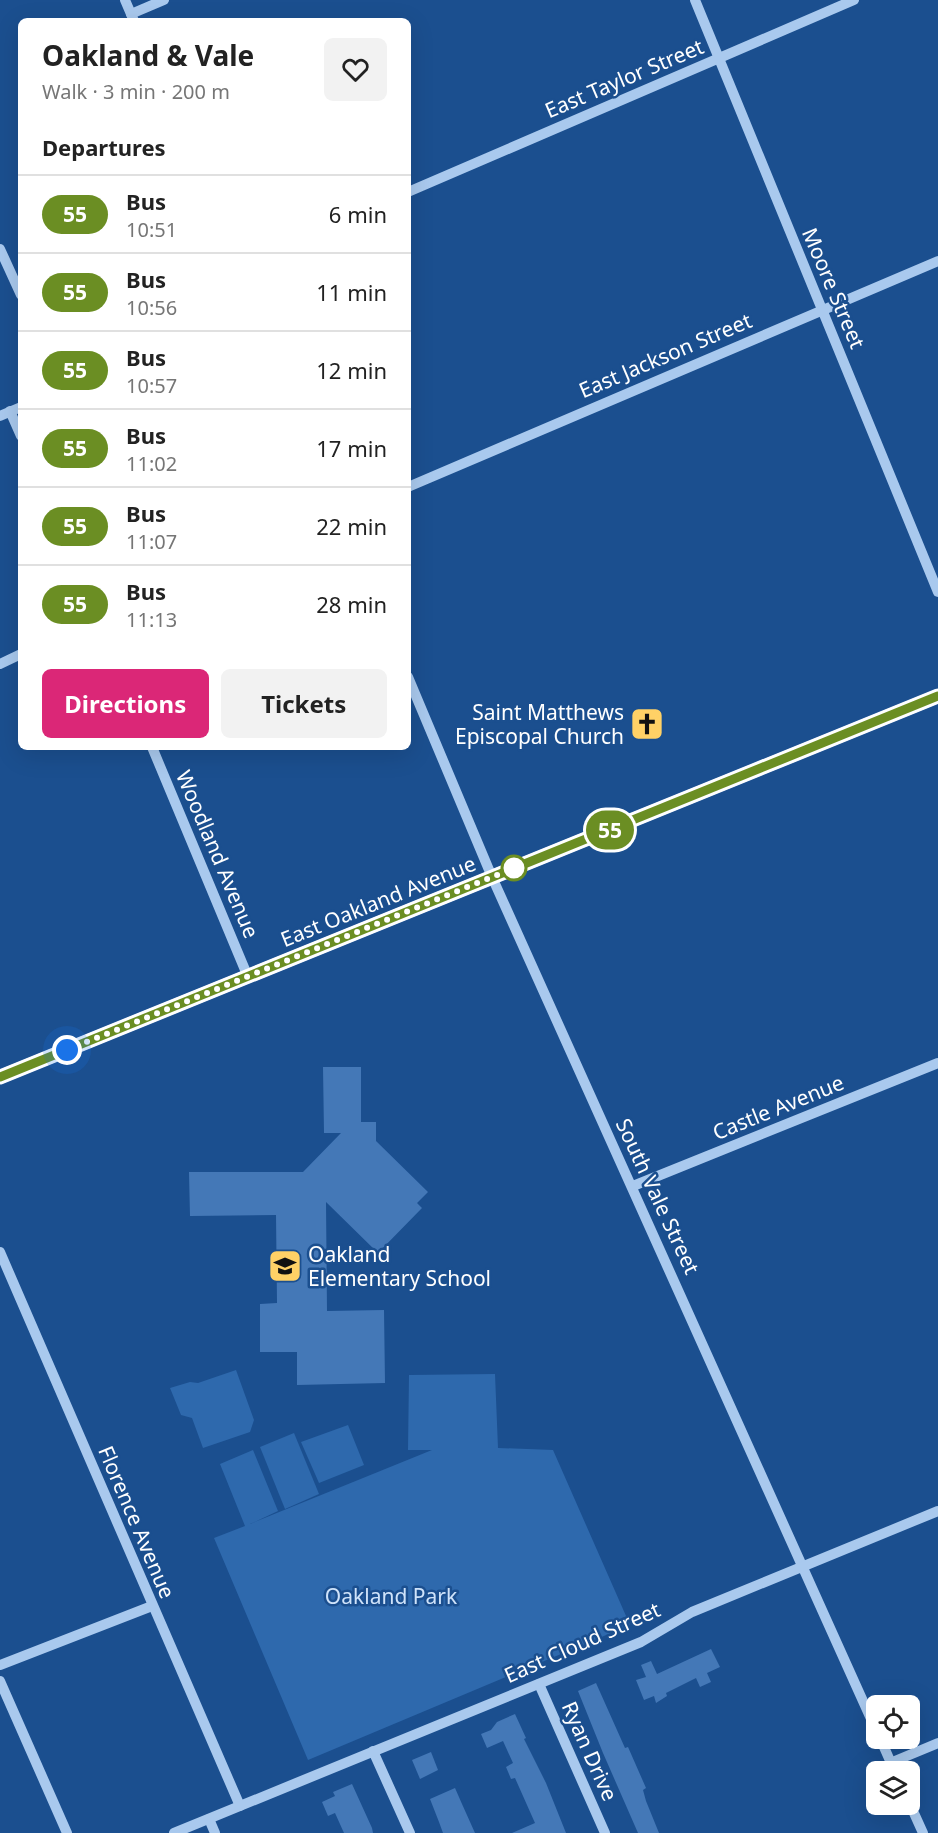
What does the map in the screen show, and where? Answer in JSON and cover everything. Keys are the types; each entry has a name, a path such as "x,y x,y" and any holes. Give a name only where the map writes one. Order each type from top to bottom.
{"main road":[{"name":"East Oakland Avenue","path":"0,1077 938,696"}],"street":[{"path":"125,0 132,18 164,0"},
{"name":"Moore Street","path":"694,0 938,592"},
{"name":"East Taylor Street","path":"411,191 854,0"},
{"path":"0,249 18,288"},
{"name":"East Jackson Street","path":"411,486 938,261"},
{"path":"10,411 18,429"},
{"path":"0,664 18,655"},
{"name":"South Vale Street","path":"411,684 492,877 866,1708"},
{"name":"Woodland Avenue","path":"153,750 248,977"},
{"name":"Castle Avenue","path":"633,1186 938,1063"},
{"name":"Florence Avenue","path":"0,1252 240,1806"},
{"name":"East Cloud Street","path":"209,1819 641,1642 692,1612 938,1511"},
{"path":"0,1665 152,1606"},
{"path":"0,1681 67,1833"},
{"name":"Ryan Drive","path":"539,1684 605,1833"},
{"path":"904,1761 938,1743"},
{"path":"373,1751 410,1833"},
{"path":"915,1815 923,1833"},
{"path":"174,1833 209,1819 215,1833"}],"green space":[{"path":"236,1370 254,1420 250,1432 203,1448 192,1418 181,1415 170,1388 190,1382 198,1383"},
{"name":"Oakland Park","path":"495,1374 498,1448 553,1450 630,1625 308,1760 214,1538 245,1526 220,1464 253,1450 278,1511 250,1524 432,1450 408,1450 409,1375"},
{"path":"348,1425 364,1465 319,1483 301,1442"},
{"path":"294,1433 319,1494 285,1509 260,1447"}],"building":[{"name":"Oakland Elementary School","path":"323,1067 361,1067 361,1122 376,1122 376,1141 428,1192 417,1203 422,1208 378,1253 326,1202 327,1311 384,1310 385,1383 297,1385 297,1352 260,1352 260,1304 277,1303 276,1215 190,1216 189,1172 303,1172 341,1133 324,1133"},
{"path":"711,1649 720,1667 707,1673 711,1682 700,1687 696,1678 666,1693 667,1696 656,1703 654,1696 644,1700 636,1680 646,1677 641,1665 651,1661 657,1674"},
{"path":"596,1683 646,1788 643,1790 646,1801 659,1833 638,1833 603,1753 578,1691"},
{"path":"515,1714 566,1833 512,1833 535,1823 515,1778 511,1779 506,1767 513,1763 503,1741 487,1748 481,1734 491,1730 497,1722"},
{"path":"431,1752 438,1770 420,1779 412,1760"},
{"path":"352,1784 373,1833 344,1833 335,1813 328,1816 322,1802 335,1796 333,1792"},
{"path":"455,1788 475,1833 443,1833 430,1799"}],"bus line":[{"name":"55","path":"0,1077 938,696"}],"place":[{"name":"Saint Matthews Episcopal Church","path":"647,724"},
{"name":"Oakland Elementary School","path":"285,1266"}],"route":[{"path":"67,1050 514,868"}]}
